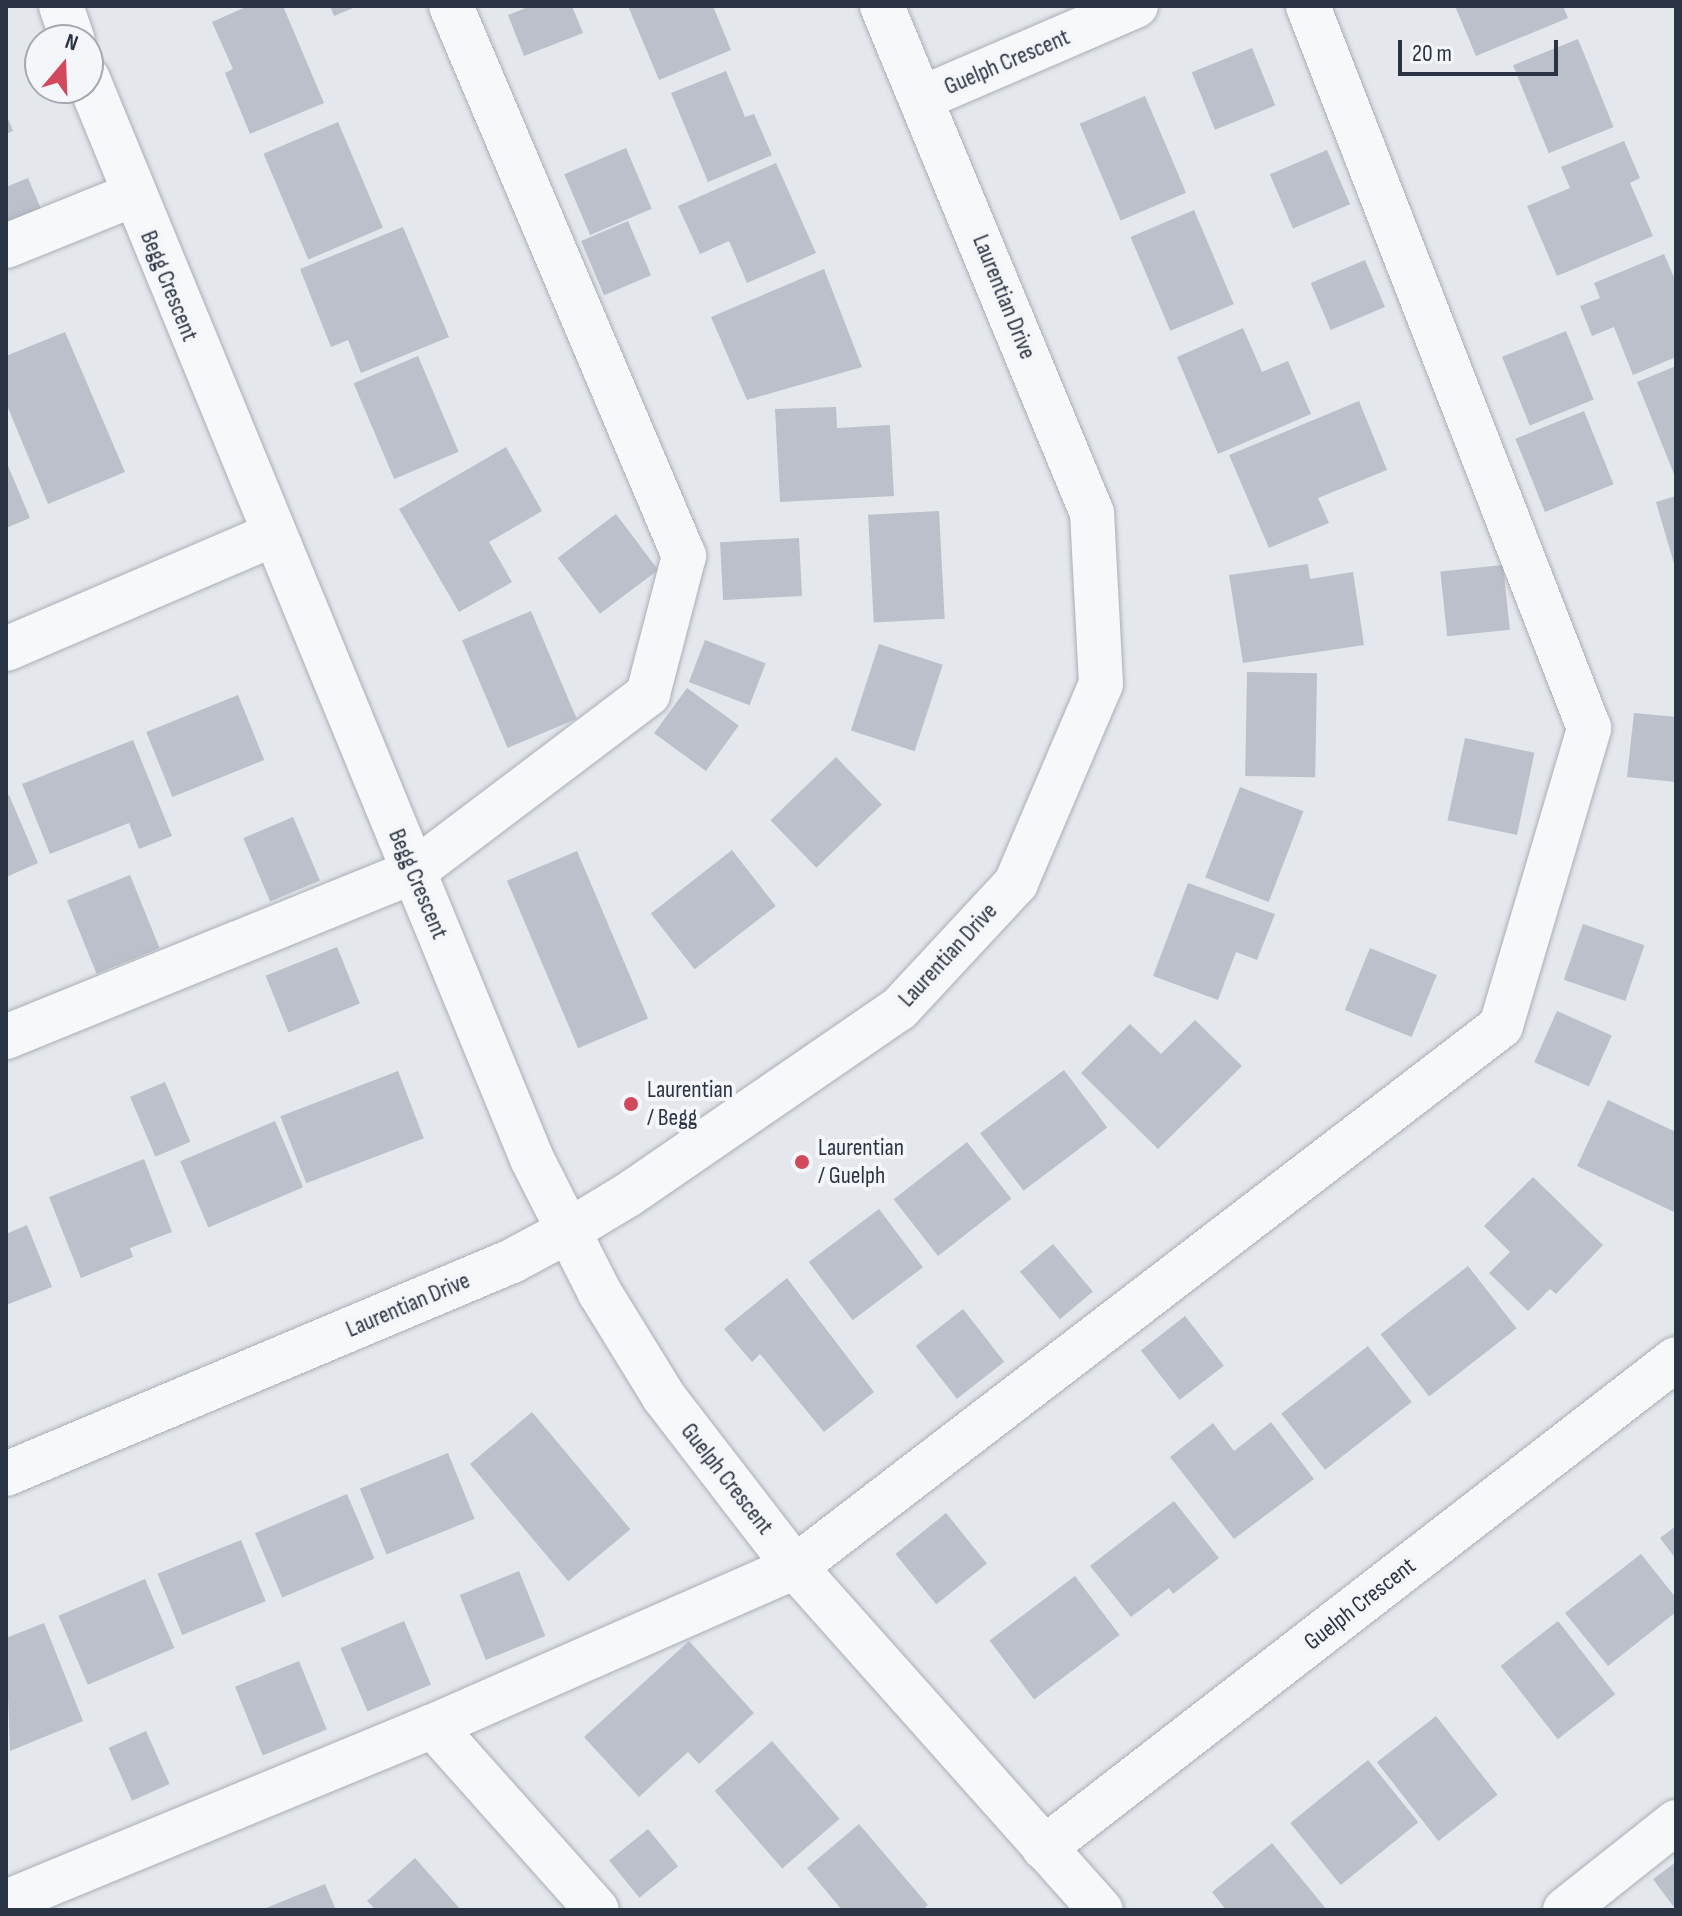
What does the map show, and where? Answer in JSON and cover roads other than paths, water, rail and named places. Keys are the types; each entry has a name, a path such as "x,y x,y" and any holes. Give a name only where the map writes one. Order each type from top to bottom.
{"street":[{"path":"6,1037 413,872 648,694 684,556 451,6"},
{"name":"Laurentian Drive","path":"6,1474 512,1261 568,1231 628,1195 899,1009 1016,883 1101,684 1092,513 882,6"},
{"name":"Guelph Crescent","path":"922,98 1136,6"},
{"path":"6,1902 433,1726 795,1567 1501,1026 1589,728 1308,6"},
{"name":"Begg Crescent","path":"97,104 272,535 532,1159 568,1231"},
{"path":"6,246 132,195"},
{"path":"6,649 272,535"},
{"name":"Guelph Crescent","path":"568,1231 664,1397 795,1567 1101,1910"},
{"name":"Guelph Crescent","path":"1044,1848 1676,1359"},
{"path":"433,1726 597,1910"},
{"path":"1565,1910 1676,1822"}],"place":[{"name":"Laurentian / Begg","path":"631,1104"},
{"name":"Laurentian / Guelph","path":"802,1162"}]}
